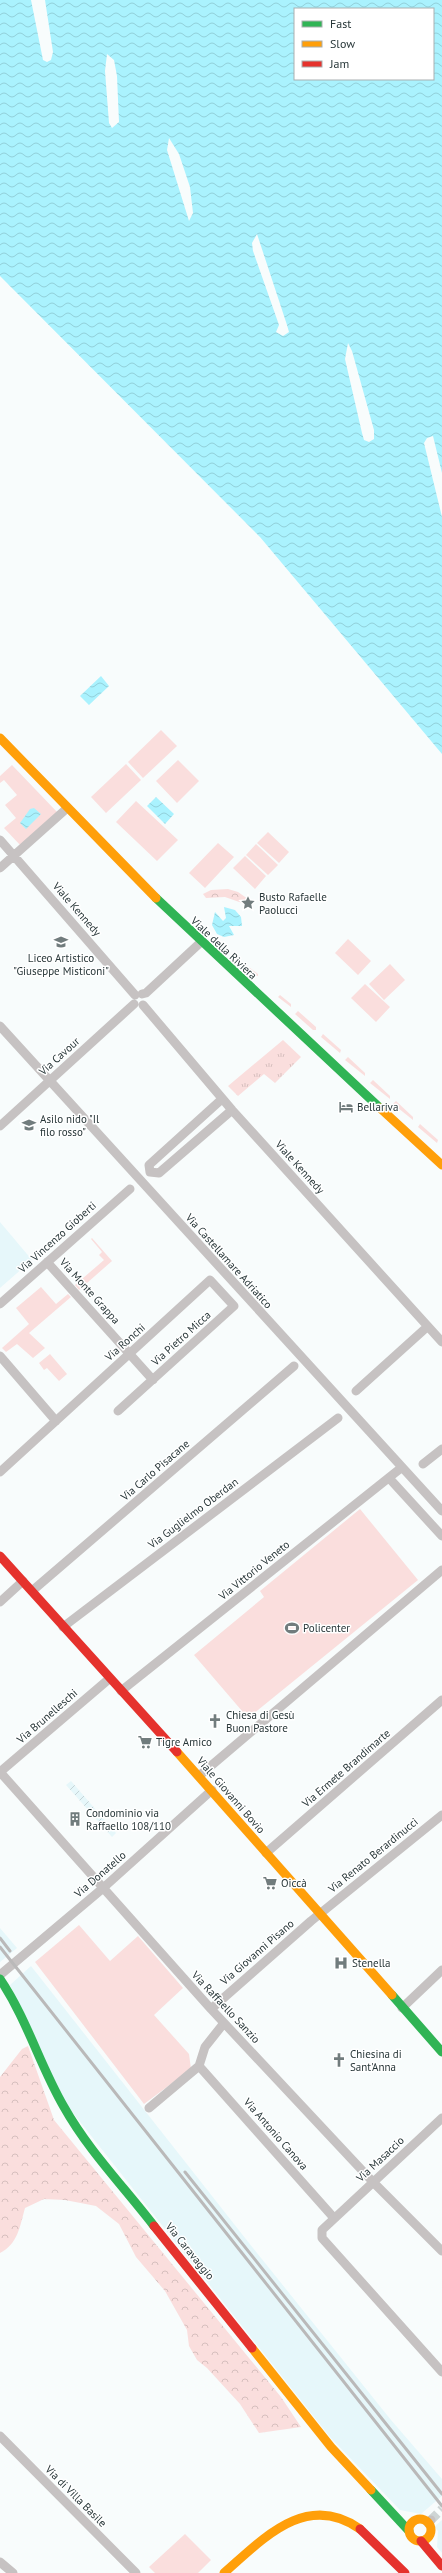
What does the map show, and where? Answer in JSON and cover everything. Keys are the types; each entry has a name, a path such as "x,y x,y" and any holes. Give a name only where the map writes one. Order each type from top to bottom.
{"street":[{"name":"Viale della Riviera","path":"0,738 65,810 201,942 442,1165"},
{"path":"0,868 65,810"},
{"name":"Viale Kennedy","path":"0,840 138,994"},
{"path":"138,994 146,993 201,942"},
{"path":"138,994 145,999 139,1004"},
{"name":"Viale Kennedy","path":"139,1004 222,1099 442,1342"},
{"name":"Via Cavour","path":"0,1126 139,1004"},
{"name":"Via Castellamare Adriatico","path":"0,1026 401,1468 442,1511"},
{"path":"222,1099 149,1164 150,1172 159,1173 232,1110"},
{"name":"Via Vincenzo Gioberti","path":"0,1304 130,1189"},
{"name":"Via Monte Grappa","path":"47,1262 153,1380"},
{"name":"Via Ronchi","path":"0,1472 210,1280"},
{"name":"Via Pietro Micca","path":"118,1411 234,1306 210,1280"},
{"path":"356,1391 427,1327"},
{"path":"0,1356 56,1421"},
{"name":"Via Carlo Pisacane","path":"32,1591 294,1366"},
{"name":"Via Guglielmo Oberdan","path":"63,1627 338,1418"},
{"path":"423,1464 442,1449"},
{"name":"Via Vittorio Veneto","path":"121,1691 401,1468"},
{"path":"389,1478 442,1536"},
{"name":"Viale Giovanni Bovio","path":"0,1556 212,1790 442,2052"},
{"path":"198,1776 442,1570"},
{"path":"0,1602 23,1581"},
{"name":"Via Brunelleschi","path":"0,1772 110,1679"},
{"name":"Via Ermete Brandimarte","path":"266,1853 442,1700"},
{"name":"Via Raffaello Sanzio","path":"0,1772 102,1889 211,2009 373,2182 442,2251"},
{"name":"Via Donatello","path":"1,1976 102,1889 212,1790"},
{"name":"Via Renato Berardinucci","path":"320,1914 442,1815"},
{"name":"Via Giovanni Pisano","path":"211,2009 320,1914"},
{"path":"402,2008 442,1970"},
{"name":"Via Caravaggio","path":"1,1976 14,1998 63,2106 79,2131 331,2447 409,2531"},
{"path":"149,2108 199,2066 205,2046 224,2022"},
{"name":"Via Antonio Canova","path":"199,2066 334,2218"},
{"name":"Via Masaccio","path":"442,2118 322,2230 322,2238 442,2372"},
{"name":"Via di Villa Basile","path":"0,2436 136,2573"},
{"name":"Via Caravaggio","path":"395,2515 414,2521"},
{"path":"224,2573 268,2535 285,2524 300,2518 318,2516 340,2518 353,2525 405,2573"},
{"path":"414,2521 429,2521 431,2529 425,2539 412,2537 409,2531 414,2521"},
{"path":"425,2539 434,2556 442,2566"},
{"path":"0,2562 13,2573"}],"shaded area":[{"path":"0,1222 32,1260 0,1288"},
{"path":"71,1781 116,1833 112,1837 66,1785"},
{"path":"0,1928 17,1948 0,1962"},
{"path":"31,1966 249,2243 391,2420 442,2479 442,2496 421,2514 400,2510 330,2437 65,2103 10,1985"},
{"path":"442,2520 442,2553 437,2547 438,2531 434,2527"}],"green space":[{"path":"161,730 177,746 143,778 128,762"},
{"path":"178,760 199,781 177,803 156,781"},
{"path":"126,764 141,780 106,813 91,797"},
{"path":"12,765 58,813 21,846 4,828 16,818 5,805 17,795 4,780 0,783 0,776"},
{"path":"136,801 178,840 157,861 116,822"},
{"path":"268,832 289,852 279,863 257,843"},
{"path":"218,843 234,857 205,888 189,873"},
{"path":"256,844 278,865 268,875 246,855"},
{"path":"245,856 266,876 255,889 233,868"},
{"path":"228,889 238,892 248,899 245,904 225,897 206,898 203,894 211,890"},
{"path":"348,939 371,961 358,975 335,953"},
{"path":"390,964 405,980 384,1000 369,984"},
{"path":"246,965 258,974 258,976 255,976 245,967"},
{"path":"365,984 390,1007 376,1022 351,998"},
{"path":"280,995 291,1004 291,1007 278,997"},
{"path":"298,1011 316,1027 316,1030 313,1030 295,1014"},
{"path":"323,1034 341,1050 340,1053 321,1037"},
{"path":"283,1040 301,1057 275,1083 264,1074 238,1096 228,1086"},
{"path":"348,1057 365,1073 365,1076 345,1060"},
{"path":"373,1080 390,1096 390,1099 370,1083"},
{"path":"396,1101 413,1117 413,1120 393,1104"},
{"path":"420,1124 438,1140 437,1143 418,1127"},
{"path":"92,1238 112,1261 79,1290 75,1285 104,1260 99,1255 102,1252 91,1239"},
{"path":"41,1287 56,1304 68,1294 71,1297 29,1333 45,1348 33,1358 17,1344 6,1352 2,1348 29,1324 16,1308"},
{"path":"50,1354 67,1374 59,1381 47,1368 44,1370 39,1363"},
{"name":"Policenter","path":"360,1509 418,1580 248,1718 194,1655 264,1597 260,1591"},
{"path":"79,1925 110,1961 138,1936 183,1988 154,2015 189,2054 191,2069 144,2104 35,1962"},
{"path":"28,2046 54,2120 281,2397 301,2427 259,2433 240,2404 207,2368 197,2360 189,2346 187,2330 165,2291 136,2257 119,2224 96,2206 65,2200 44,2199 25,2208 15,2240 0,2253 0,2077 22,2049"},
{"path":"185,2534 211,2560 198,2573 155,2573 149,2567"}],"water":[{"path":"0,0 442,0 442,754 260,537 0,276"},
{"path":"101,676 109,686 89,705 80,696"},
{"path":"156,797 174,814 165,824 147,806"},
{"path":"34,808 41,814 26,829 20,823 30,809"},
{"path":"224,907 235,910 241,917 242,926 229,926 234,935 224,937 217,934 212,925 215,912 223,921 226,918"}],"pier":[{"path":"31,0 45,0 53,52 51,60 47,62 43,60"},
{"path":"107,54 114,60 117,76 119,122 112,128 109,123 105,71"},
{"path":"169,138 179,154 190,187 193,213 189,221 167,150"},
{"path":"257,234 289,332 283,336 276,332 279,325 253,251 252,243"},
{"path":"348,343 352,351 374,430 374,439 369,442 364,440 345,359"},
{"path":"433,436 442,473 442,517 424,443 427,438"}],"tunnel":[{"path":"431,2520 442,2509"}],"railway":[{"path":"0,1938 10,1951"},
{"path":"0,1947 442,2506"},
{"path":"185,2172 442,2494"}],"traffic: fast":[{"path":"156,898 380,1108"},
{"path":"0,1979 10,1994 55,2091 64,2107 95,2153 154,2226"},
{"path":"392,1995 442,2052"},
{"path":"371,2490 409,2531"}],"traffic: slow":[{"path":"0,738 156,898"},
{"path":"380,1108 442,1165"},
{"path":"177,1752 392,1995"},
{"path":"252,2348 331,2447 371,2490"},
{"path":"224,2573 270,2534 286,2524 304,2517 321,2515 340,2519 360,2529"},
{"path":"420,2519 428,2522 431,2530 428,2538 420,2541 412,2538 409,2530 412,2522 420,2519"}],"traffic: jam":[{"path":"0,1556 177,1752"},
{"path":"154,2226 252,2348"},
{"path":"360,2529 405,2573"},
{"path":"421,2541 442,2566"}],"place":[{"name":"Busto Rafaelle Paolucci","path":"248,903"},
{"name":"Liceo Artistico \"Giuseppe Misticoni\"","path":"61,942"},
{"name":"Bellariva","path":"346,1107"},
{"name":"Asilo nido \"Il filo rosso\"","path":"29,1125"},
{"name":"Policenter","path":"292,1628"},
{"name":"Chiesa di Gesù Buon Pastore","path":"215,1721"},
{"name":"Tigre Amico","path":"145,1742"},
{"name":"Condominio via Raffaello 108/110","path":"75,1819"},
{"name":"Oiccà","path":"270,1883"},
{"name":"Stenella","path":"341,1963"},
{"name":"Chiesina di Sant'Anna","path":"339,2060"}]}
